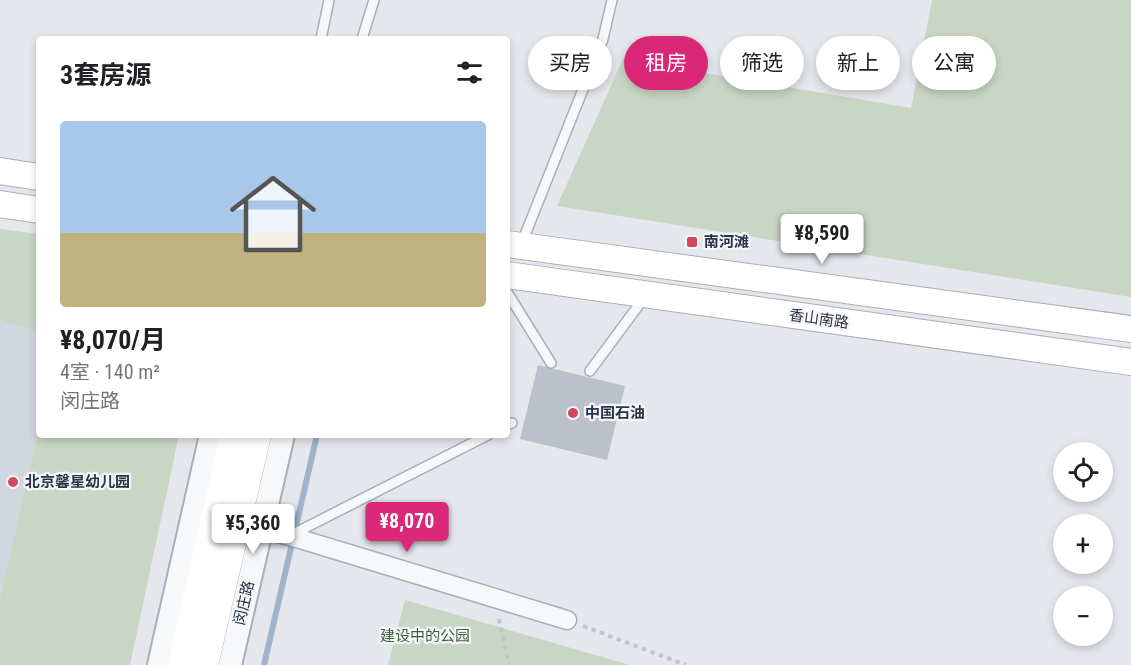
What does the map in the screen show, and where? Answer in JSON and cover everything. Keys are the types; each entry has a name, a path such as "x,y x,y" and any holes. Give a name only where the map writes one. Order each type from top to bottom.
{"main road":[{"path":"0,171 36,177"},
{"path":"0,204 36,210"},
{"path":"514,245 1131,329"},
{"name":"香山南路","path":"510,275 1131,362"},
{"path":"181,665 232,438"},
{"name":"闵庄路","path":"205,665 249,527 258,438"}],"street":[{"path":"159,665 210,438"},
{"name":"闵庄路","path":"230,665 249,527 282,438"},
{"path":"249,527 290,536 567,620"}],"lane":[{"path":"322,36 329,0"},
{"path":"363,36 374,0"},
{"path":"514,245 603,39 612,0"},
{"path":"590,371 647,295"},
{"path":"510,297 550,363"},
{"path":"290,536 482,438"}],"path":[{"path":"501,600 499,617 509,665"},
{"path":"567,620 686,665"}],"shaded area":[{"name":"北京馨星幼儿园","path":"0,320 36,331 37,438 0,597"}],"green space":[{"path":"932,0 1131,0 1131,297 557,206 609,90 612,90 612,84 623,59 624,90 708,90 708,73 720,76 720,90 804,90 911,108 914,90 996,90 996,36 925,36"},
{"path":"0,229 36,234 36,331 0,320"},
{"path":"37,438 178,438 130,665 0,665 0,597"},
{"name":"建设中的公园","path":"405,600 630,665 388,665"}],"building":[{"name":"中国石油","path":"538,365 625,386 607,460 520,439"}],"waterway":[{"path":"264,665 316,438"}],"place":[{"name":"南河滩","path":"692,242"},
{"name":"中国石油","path":"573,413"},
{"name":"北京馨星幼儿园","path":"13,482"}]}
